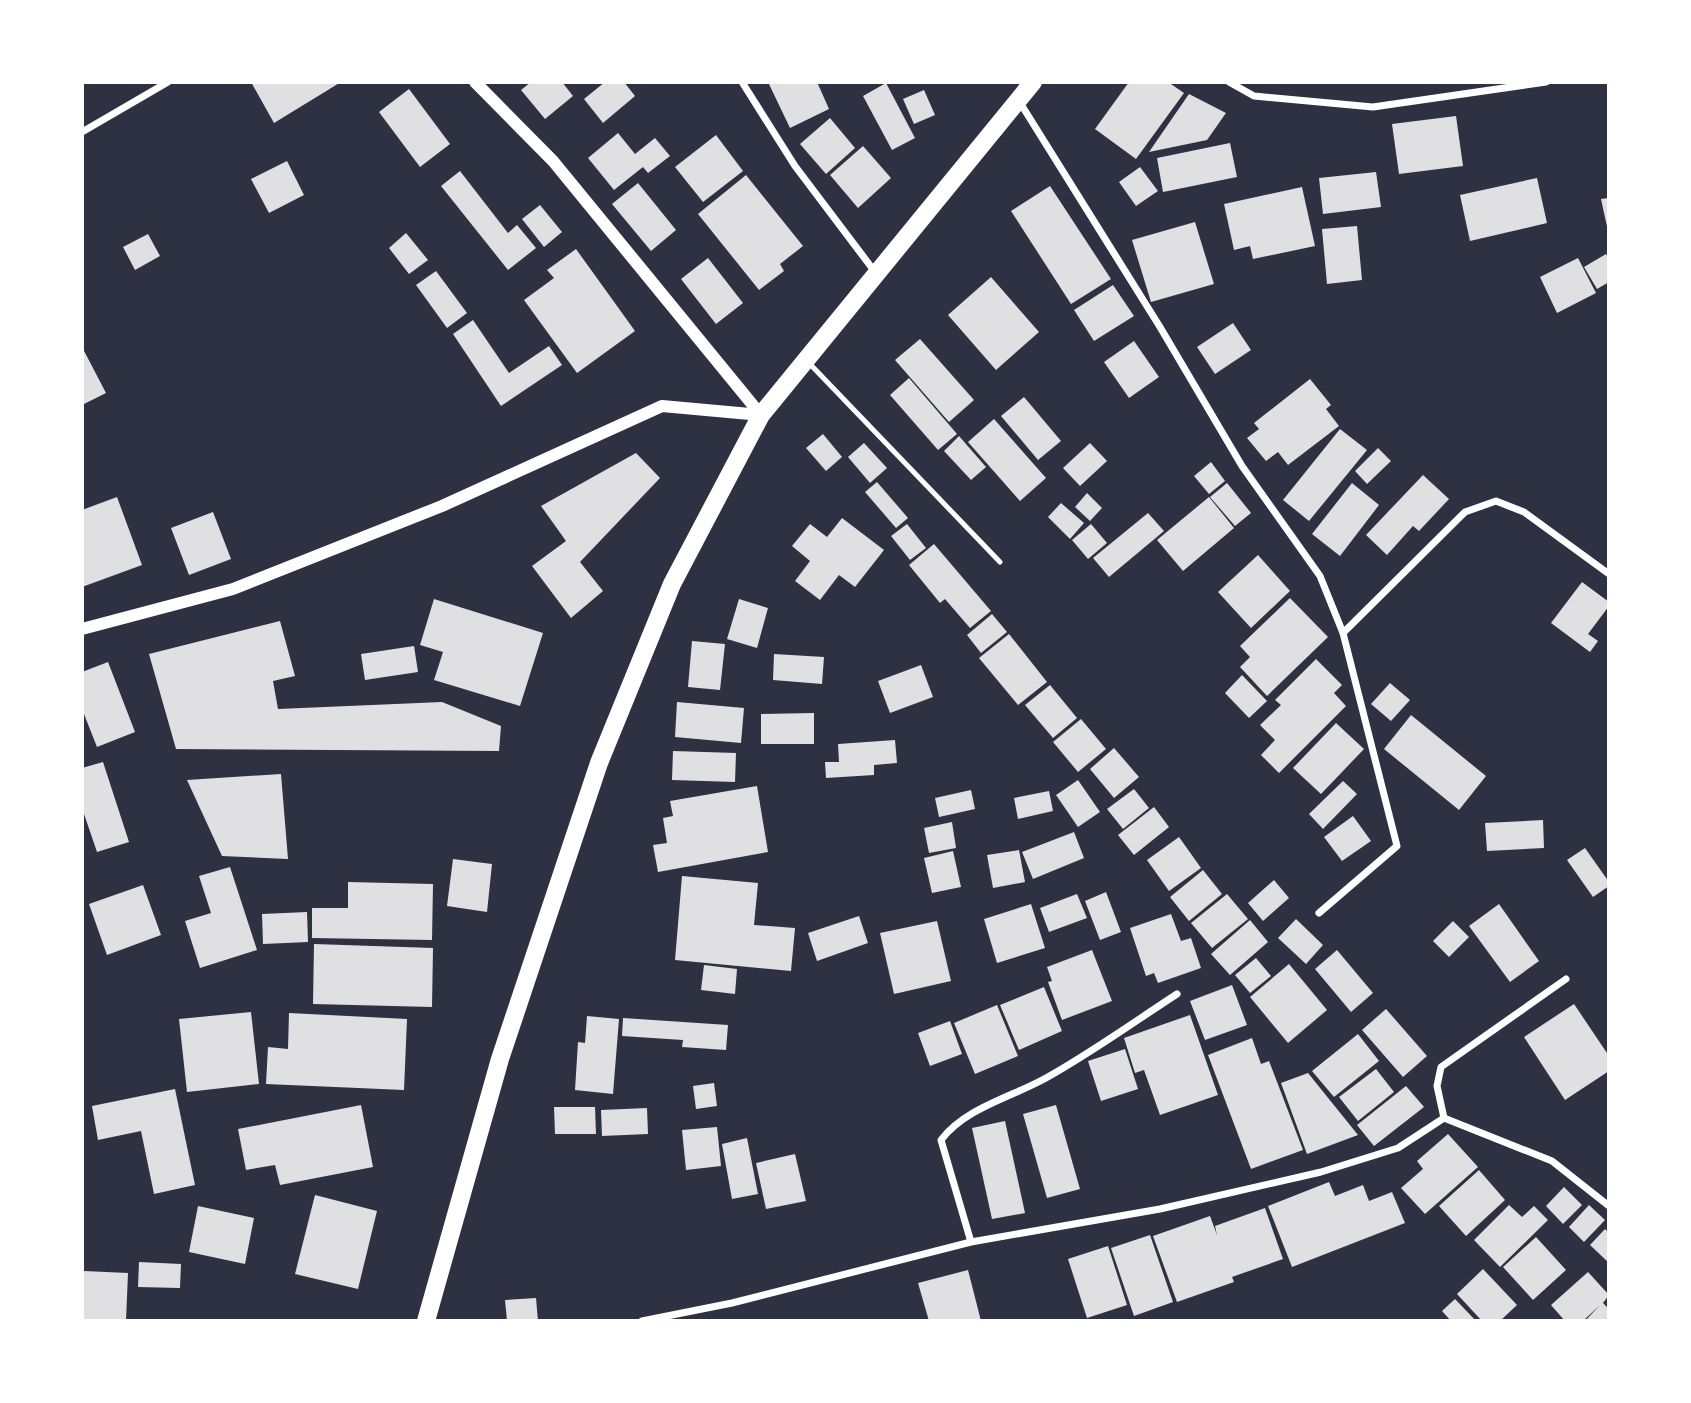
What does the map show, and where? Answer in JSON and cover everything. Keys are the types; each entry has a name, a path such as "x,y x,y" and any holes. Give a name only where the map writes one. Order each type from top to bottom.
{"main road":[{"path":"426,1321 500,1059 599,762 672,584 761,415 1033,82"}],"street":[{"path":"82,132 168,82"},
{"path":"475,82 553,161 761,415"},
{"path":"742,82 795,166 875,273"},
{"path":"1229,82 1254,96 1373,107 1546,82"},
{"path":"1018,100 1160,327 1242,466 1320,576 1343,633 1397,846 1320,913"},
{"path":"82,629 233,589 442,506 662,406 761,415"},
{"path":"1343,633 1465,512 1496,501 1524,512 1609,574"},
{"path":"1444,1118 1437,1086 1441,1067 1566,979"},
{"path":"971,1242 942,1140 949,1129 969,1116 1047,1077 1177,994"},
{"path":"1444,1118 1552,1161 1609,1206"},
{"path":"642,1321 732,1303 971,1242 1160,1209 1321,1172 1398,1148 1444,1118"}],"lane":[{"path":"805,359 1000,562"}],"building":[{"path":"251,82 341,82 274,123"},
{"path":"531,82 562,82 573,96 545,119 521,90"},
{"path":"605,82 624,82 635,96 603,123 584,99"},
{"path":"768,82 817,82 829,109 790,128"},
{"path":"1129,82 1168,82 1184,93 1136,159 1095,129"},
{"path":"886,83 915,138 892,150 863,96"},
{"path":"409,89 450,144 420,167 379,112"},
{"path":"924,90 935,115 914,124 903,99"},
{"path":"1189,94 1226,113 1207,140 1149,152"},
{"path":"1456,116 1463,166 1399,174 1392,124"},
{"path":"830,118 855,148 826,174 800,144"},
{"path":"618,133 635,154 655,138 670,156 648,173 643,167 614,190 588,158"},
{"path":"716,135 743,171 703,202 675,167"},
{"path":"1230,143 1237,177 1163,192 1157,158"},
{"path":"863,146 891,178 858,208 830,175"},
{"path":"287,161 304,195 269,213 251,179"},
{"path":"1140,167 1158,191 1136,206 1119,182"},
{"path":"460,171 508,233 517,225 536,248 508,270 441,186"},
{"path":"1376,172 1381,207 1323,214 1319,178"},
{"path":"746,175 803,246 780,264 784,271 759,290 698,214"},
{"path":"1537,178 1547,223 1470,241 1460,195"},
{"path":"638,183 676,230 651,251 612,204"},
{"path":"1050,186 1111,279 1071,304 1011,211"},
{"path":"1302,187 1315,246 1253,259 1250,246 1234,250 1224,204"},
{"path":"1609,198 1609,231 1608,231 1601,199"},
{"path":"540,205 562,232 544,247 522,219"},
{"path":"1195,222 1214,284 1151,302 1132,240"},
{"path":"1357,226 1362,280 1327,284 1322,229"},
{"path":"406,233 428,260 409,274 389,248"},
{"path":"148,234 160,256 135,270 123,247"},
{"path":"576,249 635,331 577,373 524,300 554,278 547,270"},
{"path":"1606,254 1609,259 1609,282 1597,289 1584,267"},
{"path":"708,258 743,303 716,324 681,279"},
{"path":"1578,258 1596,293 1557,313 1540,277"},
{"path":"436,271 467,313 447,328 416,285"},
{"path":"991,277 1039,332 996,370 948,315"},
{"path":"1113,285 1134,316 1094,341 1074,310"},
{"path":"473,320 509,373 549,346 562,365 501,406 453,334"},
{"path":"1233,323 1251,350 1215,374 1197,347"},
{"path":"920,339 974,400 949,422 895,360"},
{"path":"1134,341 1159,377 1129,398 1104,362"},
{"path":"82,347 106,393 82,405"},
{"path":"909,378 957,434 938,450 890,395"},
{"path":"1310,379 1331,405 1326,409 1339,426 1288,465 1278,452 1266,461 1247,438 1259,429 1254,423"},
{"path":"1024,397 1061,441 1038,460 1001,416"},
{"path":"994,419 1046,478 1020,501 968,442"},
{"path":"1340,429 1367,450 1309,521 1283,500"},
{"path":"823,434 842,457 826,471 806,448"},
{"path":"959,436 986,467 971,480 944,451"},
{"path":"864,443 887,468 870,483 848,457"},
{"path":"1090,443 1107,461 1080,486 1063,468"},
{"path":"1378,448 1391,461 1367,484 1355,471"},
{"path":"636,453 660,478 580,562 603,591 571,618 532,566 566,541 541,506"},
{"path":"1211,462 1225,481 1209,494 1194,476"},
{"path":"1423,475 1449,499 1419,531 1413,526 1387,555 1366,535"},
{"path":"877,482 908,518 896,528 865,492"},
{"path":"1227,483 1251,513 1235,526 1210,497"},
{"path":"1352,483 1379,505 1340,556 1312,534"},
{"path":"1087,493 1102,508 1090,521 1075,507"},
{"path":"117,497 142,565 82,587 82,510"},
{"path":"1209,497 1234,528 1183,571 1157,540"},
{"path":"1061,503 1084,523 1070,539 1048,517"},
{"path":"213,512 231,559 189,575 171,528"},
{"path":"1148,513 1164,531 1109,577 1093,558"},
{"path":"842,518 884,550 855,587 839,575 820,600 795,581 810,561 792,546 810,524 827,537"},
{"path":"907,524 926,548 910,560 891,536"},
{"path":"1091,524 1107,543 1088,559 1072,540"},
{"path":"934,544 991,611 970,628 945,599 940,603 909,565"},
{"path":"1258,555 1290,591 1251,628 1218,592"},
{"path":"1582,582 1609,602 1609,606 1588,634 1598,641 1590,652 1551,623"},
{"path":"1290,598 1328,637 1267,696 1240,667 1250,657 1240,646"},
{"path":"434,599 543,633 520,706 434,680 443,652 420,645"},
{"path":"739,599 768,608 757,648 727,639"},
{"path":"992,614 1007,632 981,653 967,635"},
{"path":"280,621 295,676 273,681 278,709 442,702 501,726 499,751 176,749 149,654"},
{"path":"1009,634 1047,682 1018,705 979,658"},
{"path":"692,641 725,644 720,690 688,687"},
{"path":"414,646 418,672 365,680 361,654"},
{"path":"774,654 824,657 822,684 773,680"},
{"path":"1316,659 1342,685 1334,693 1346,706 1279,773 1261,755 1275,740 1260,725 1281,705 1275,700"},
{"path":"108,662 135,732 97,747 82,709 82,672"},
{"path":"921,665 933,697 890,713 878,681"},
{"path":"1242,675 1267,701 1249,718 1225,693"},
{"path":"1390,683 1410,700 1391,721 1371,704"},
{"path":"1050,685 1077,718 1053,738 1025,705"},
{"path":"677,702 744,708 741,743 675,737"},
{"path":"814,713 814,744 761,744 761,714"},
{"path":"1411,715 1486,776 1459,810 1384,749"},
{"path":"1081,719 1106,749 1078,772 1053,742"},
{"path":"1336,723 1364,749 1321,794 1293,768"},
{"path":"895,740 897,763 874,765 874,775 826,778 825,762 839,762 838,744"},
{"path":"1114,748 1139,777 1114,798 1090,769"},
{"path":"673,751 736,753 735,782 672,780"},
{"path":"103,762 129,842 97,852 82,808 82,768"},
{"path":"281,774 288,859 222,856 187,780"},
{"path":"1078,780 1100,812 1078,827 1056,795"},
{"path":"1343,781 1357,794 1323,829 1309,814"},
{"path":"757,786 768,852 658,872 653,845 667,843 663,818 673,816 670,801"},
{"path":"1134,789 1149,808 1123,829 1107,809"},
{"path":"971,790 975,809 939,817 935,798"},
{"path":"1049,791 1053,811 1018,819 1014,798"},
{"path":"1154,807 1169,827 1134,855 1118,835"},
{"path":"1353,816 1371,841 1342,861 1324,837"},
{"path":"1543,820 1544,848 1487,851 1485,823"},
{"path":"952,822 956,848 929,853 924,828"},
{"path":"1074,832 1084,858 1033,879 1022,852"},
{"path":"1179,837 1201,868 1169,891 1147,860"},
{"path":"1585,848 1609,882 1609,886 1593,897 1567,860"},
{"path":"1019,850 1025,882 993,888 987,855"},
{"path":"953,851 961,887 932,893 924,858"},
{"path":"453,859 492,864 487,912 447,906"},
{"path":"230,867 257,950 200,968 185,921 211,913 199,876"},
{"path":"1203,870 1222,894 1189,921 1170,897"},
{"path":"682,876 758,883 754,925 795,928 791,971 675,960"},
{"path":"1274,880 1289,898 1263,921 1248,903"},
{"path":"348,882 433,884 432,940 312,938 312,908 348,908"},
{"path":"143,885 161,935 107,955 89,904"},
{"path":"1106,892 1121,932 1100,940 1085,901"},
{"path":"1077,894 1087,918 1049,932 1040,908"},
{"path":"1227,894 1248,919 1212,948 1191,923"},
{"path":"1031,904 1045,948 997,963 984,919"},
{"path":"1499,904 1539,961 1510,982 1469,926"},
{"path":"307,912 308,942 263,944 262,914"},
{"path":"1171,914 1181,941 1191,938 1201,968 1158,983 1154,973 1146,976 1130,928"},
{"path":"859,916 868,943 817,961 808,933"},
{"path":"1296,919 1323,945 1306,964 1278,938"},
{"path":"1250,920 1268,942 1230,975 1211,954"},
{"path":"937,921 951,981 894,994 880,933"},
{"path":"1453,921 1469,937 1449,957 1433,941"},
{"path":"314,944 433,948 432,1007 313,1004"},
{"path":"1092,950 1112,1001 1062,1020 1048,982 1052,981 1047,967"},
{"path":"1337,950 1373,993 1351,1012 1315,969"},
{"path":"1256,958 1271,976 1250,993 1235,975"},
{"path":"1289,964 1327,1010 1288,1043 1250,997"},
{"path":"704,965 737,969 735,994 701,990"},
{"path":"1232,985 1247,1025 1205,1040 1190,1001"},
{"path":"1044,987 1062,1031 1019,1050 1000,1005"},
{"path":"1574,1004 1609,1056 1609,1071 1565,1100 1524,1037"},
{"path":"997,1005 1018,1056 975,1074 954,1023"},
{"path":"1386,1009 1427,1056 1403,1077 1362,1030"},
{"path":"251,1012 259,1084 187,1092 179,1019"},
{"path":"289,1013 407,1019 404,1090 266,1084 268,1047 288,1049"},
{"path":"1190,1015 1218,1095 1160,1115 1144,1070 1135,1073 1124,1038"},
{"path":"587,1016 619,1019 613,1094 575,1090 578,1042 585,1043"},
{"path":"623,1018 728,1025 726,1050 682,1047 683,1040 622,1036"},
{"path":"950,1021 962,1054 930,1066 918,1033"},
{"path":"1358,1034 1379,1061 1334,1097 1312,1071"},
{"path":"1252,1038 1261,1064 1269,1061 1303,1150 1251,1169 1208,1055"},
{"path":"1125,1049 1138,1089 1101,1101 1088,1061"},
{"path":"1376,1069 1394,1092 1358,1121 1339,1097"},
{"path":"1308,1073 1358,1135 1307,1154 1281,1083"},
{"path":"714,1083 717,1106 696,1109 693,1086"},
{"path":"1406,1086 1424,1107 1374,1146 1357,1125"},
{"path":"175,1089 195,1185 154,1194 141,1131 98,1140 92,1106"},
{"path":"361,1105 373,1167 280,1185 275,1165 246,1170 238,1129"},
{"path":"1056,1105 1080,1189 1047,1198 1023,1114"},
{"path":"554,1107 595,1107 596,1134 555,1134"},
{"path":"647,1108 648,1134 602,1136 601,1110"},
{"path":"1005,1121 1025,1213 992,1219 972,1128"},
{"path":"717,1127 721,1166 686,1170 682,1130"},
{"path":"1448,1134 1478,1167 1425,1214 1401,1188 1423,1169 1417,1161"},
{"path":"747,1138 758,1194 732,1199 722,1144"},
{"path":"795,1154 806,1201 766,1209 756,1163"},
{"path":"1479,1170 1505,1200 1466,1236 1439,1206"},
{"path":"1329,1182 1335,1196 1363,1185 1369,1201 1392,1192 1405,1223 1292,1267 1268,1206"},
{"path":"1564,1187 1582,1205 1563,1224 1546,1206"},
{"path":"315,1195 377,1211 358,1289 295,1274"},
{"path":"1509,1205 1522,1217 1534,1206 1548,1220 1500,1267 1474,1240"},
{"path":"1589,1205 1605,1220 1584,1242 1569,1227"},
{"path":"198,1206 254,1218 245,1264 189,1252"},
{"path":"1265,1208 1283,1259 1232,1277 1234,1282 1177,1302 1153,1236 1210,1216 1217,1235 1215,1226"},
{"path":"1605,1229 1609,1233 1609,1263 1590,1245"},
{"path":"1150,1235 1173,1302 1134,1316 1111,1248"},
{"path":"1536,1237 1566,1270 1533,1300 1503,1267"},
{"path":"1108,1246 1127,1305 1087,1318 1068,1259"},
{"path":"139,1262 181,1264 180,1288 138,1287"},
{"path":"1483,1269 1517,1305 1500,1321 1482,1321 1457,1294"},
{"path":"968,1270 981,1321 929,1321 918,1283"},
{"path":"84,1271 128,1273 126,1321 82,1321"},
{"path":"1588,1272 1609,1295 1603,1303 1609,1309 1609,1321 1585,1321 1600,1305 1583,1321 1565,1321 1551,1305"},
{"path":"536,1298 538,1321 507,1321 505,1300"},
{"path":"1455,1299 1476,1321 1451,1321 1442,1311"}]}
